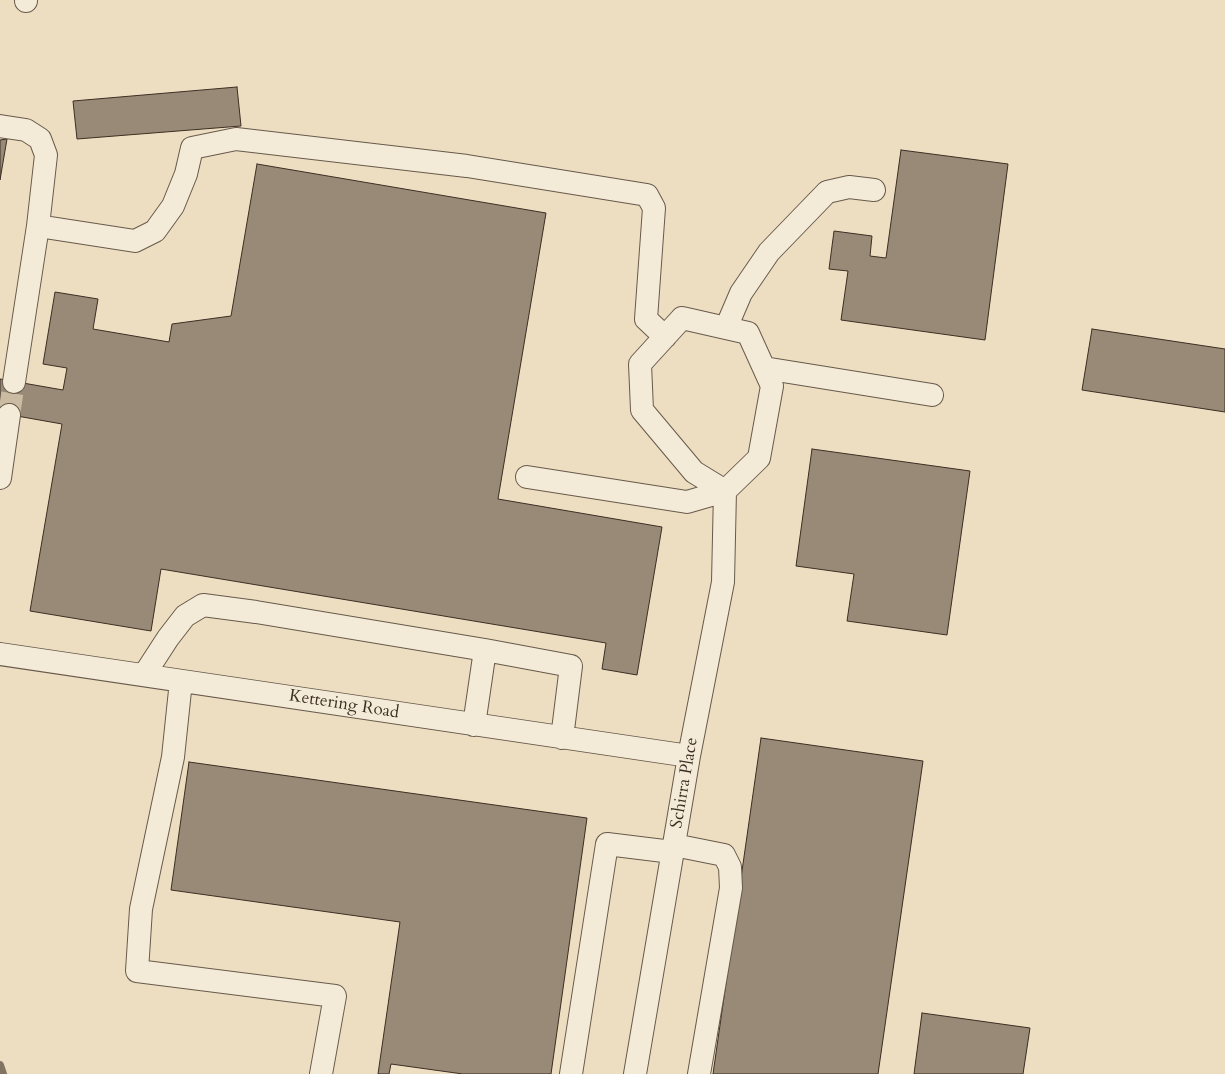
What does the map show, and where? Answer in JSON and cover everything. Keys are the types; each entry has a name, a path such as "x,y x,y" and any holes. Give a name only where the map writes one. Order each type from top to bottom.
{"street":[{"path":"0,126 26,130 40,139 46,155 38,226 14,382"},
{"path":"38,226 135,241 155,231 173,206 186,174 192,148 236,139 467,166 634,192 647,195 654,208 646,319 665,337"},
{"path":"726,328 741,294 769,252 827,192 850,186 874,190"},
{"path":"527,477 687,502 725,491 759,458 772,386 748,333 682,318 640,364 642,410 694,472 725,491"},
{"path":"764,368 932,395"},
{"path":"0,478 9,415"},
{"name":"Schirra Place","path":"635,1074 689,756 723,582 725,491"},
{"path":"144,675 168,638 185,616 203,605 256,612 485,650 571,666 562,738"},
{"path":"474,724 485,650"},
{"name":"Kettering Road","path":"0,654 689,756"},
{"path":"181,680 173,757 141,909 136,970 335,996 321,1074"},
{"path":"570,1074 607,844 724,855 730,867 731,888 699,1074"}],"building":[{"path":"237,87 241,126 77,139 73,101"},
{"path":"7,139 0,180 0,140"},
{"path":"901,150 1008,164 985,340 841,320 848,271 829,269 834,231 872,236 870,256 886,258"},
{"path":"257,164 546,213 498,499 662,527 637,675 602,669 606,643 161,569 151,631 30,611 62,424 0,413 0,379 63,390 67,368 43,364 55,292 98,299 93,329 169,342 172,324 231,316"},
{"path":"1092,329 1225,349 1225,412 1082,390"},
{"path":"812,449 970,471 947,635 847,621 854,574 796,566"},
{"path":"761,738 923,761 878,1074 713,1074"},
{"path":"189,762 587,818 551,1074 463,1074 391,1064 389,1074 378,1074 400,922 171,890"},
{"path":"922,1013 1030,1028 1023,1074 914,1074"}],"waterway":[{"path":"0,1065 3,1074"}],"tunnel":[{"path":"9,415 14,382"}]}
